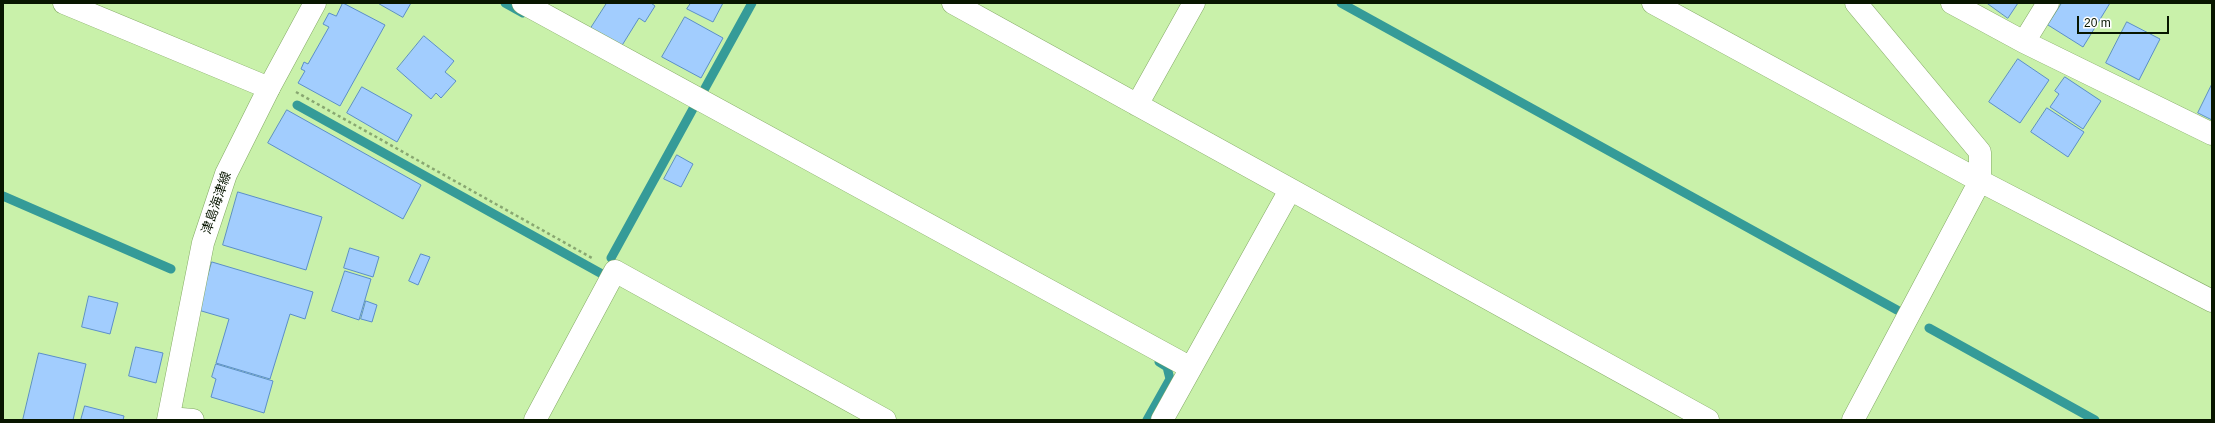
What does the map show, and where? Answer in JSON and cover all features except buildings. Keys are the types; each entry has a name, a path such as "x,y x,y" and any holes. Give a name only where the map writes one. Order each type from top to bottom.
{"street":[{"path":"64,3 271,84"},
{"name":"津島海津線","path":"169,419 203,243 226,174 271,84 315,3"},
{"path":"522,3 1191,368"},
{"path":"953,3 1708,420"},
{"path":"1137,105 1194,3"},
{"path":"1653,3 1980,181 2212,301"},
{"path":"1853,420 1980,181 1980,152 1856,3"},
{"path":"1952,3 2024,42 2212,134"},
{"path":"2024,42 2048,3"},
{"path":"1162,420 1290,190"},
{"path":"535,420 615,271 885,420"},
{"path":"169,419 193,420"}],"path":[{"path":"271,84 615,271"}],"waterway":[{"path":"505,3 523,13"},
{"path":"704,90 752,3"},
{"path":"1341,3 1897,310"},
{"path":"297,105 602,274"},
{"path":"611,258 694,107"},
{"path":"3,196 171,269"},
{"path":"1929,328 2095,420"},
{"path":"1147,420 1170,379 1167,367 1159,362"}]}
